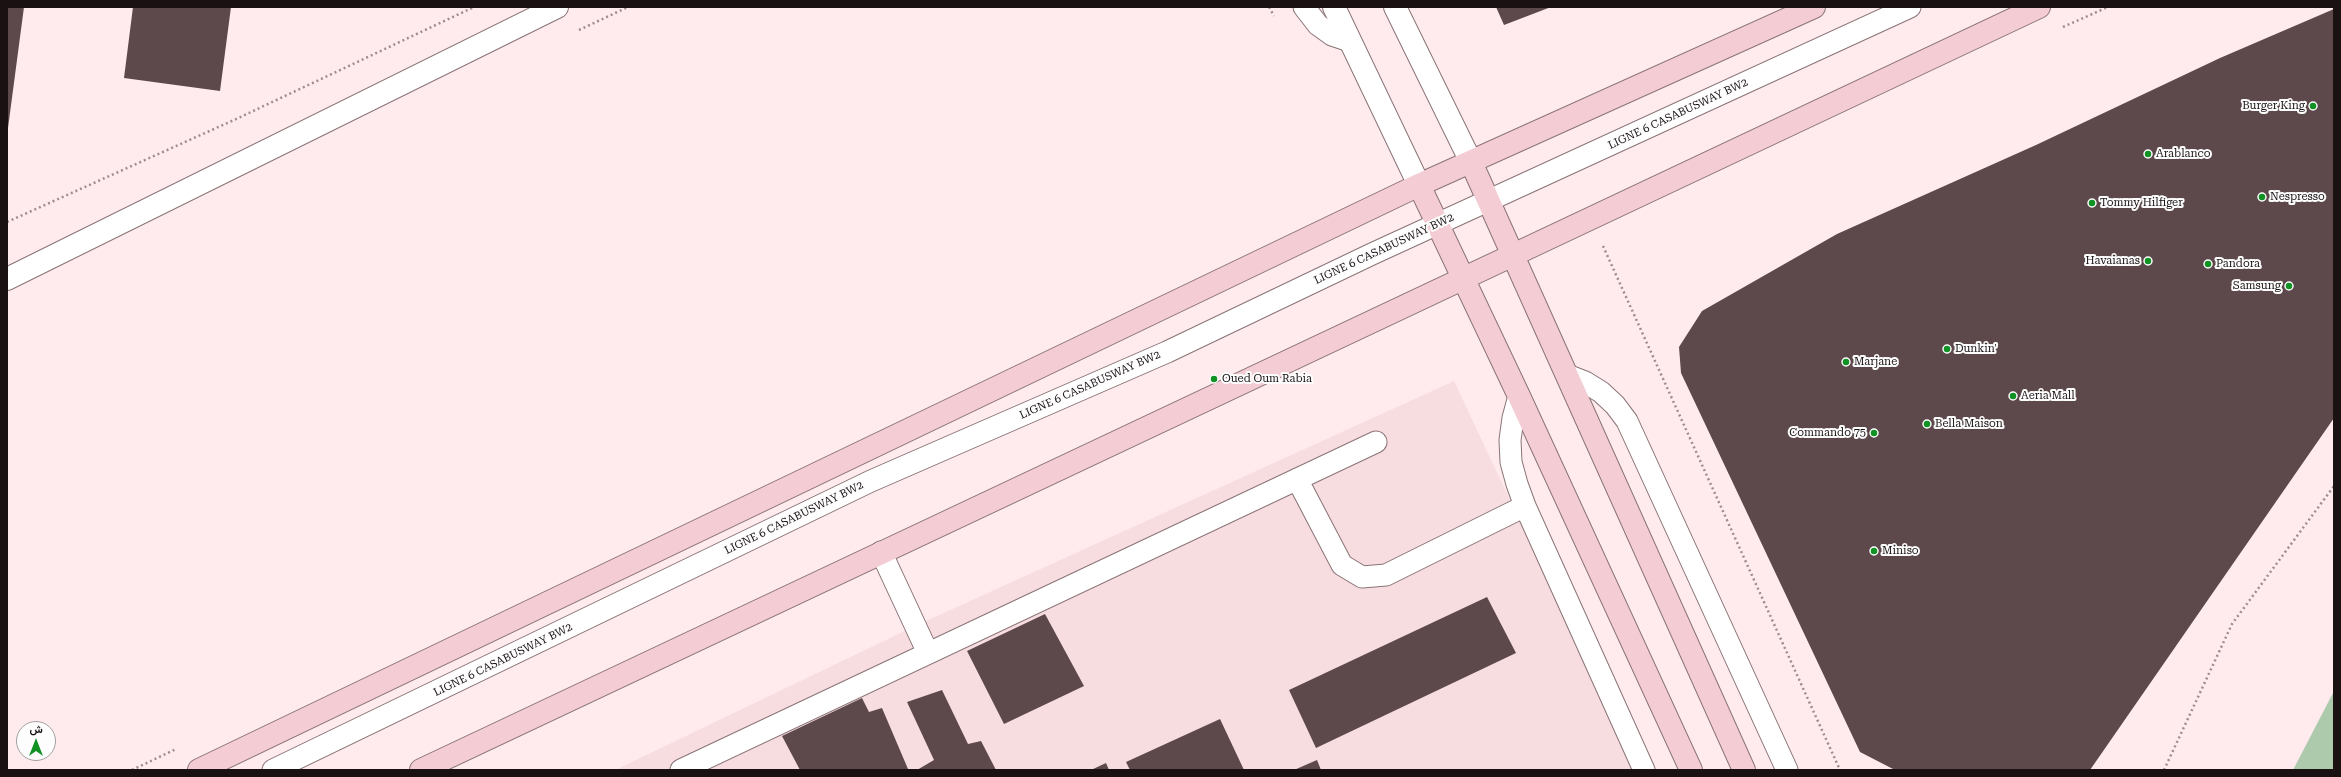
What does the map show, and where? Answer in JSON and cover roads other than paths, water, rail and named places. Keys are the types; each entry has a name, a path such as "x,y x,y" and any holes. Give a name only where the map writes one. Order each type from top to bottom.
{"main road":[{"path":"199,770 1419,185 1814,7"},
{"path":"421,770 2039,7"},
{"path":"1470,162 1744,770"},
{"path":"1419,185 1519,396 1691,770"}],"street":[{"path":"7,279 557,7"},
{"path":"1334,7 1419,185"},
{"path":"1401,12 1470,162"}],"lane":[{"path":"1304,7 1318,25 1332,35 1350,41"},
{"name":"LIGNE 6 CASABUSWAY BW2","path":"273,770 871,481 1167,352 1437,224 1910,7"},
{"path":"1566,375 1584,382 1601,392 1615,405 1627,421 1787,770"},
{"path":"1519,396 1513,418 1510,440 1511,462 1525,506 1644,770"},
{"path":"681,770 1376,442"},
{"path":"1297,479 1342,565 1362,577 1386,575 1525,506"},
{"path":"881,552 928,653"}],"place":[{"name":"Burger King","path":"2313,106"},
{"name":"Arablanco","path":"2148,154"},
{"name":"Nespresso","path":"2262,197"},
{"name":"Tommy Hilfiger","path":"2092,203"},
{"name":"Havaianas","path":"2148,261"},
{"name":"Pandora","path":"2208,264"},
{"name":"Samsung","path":"2289,286"},
{"name":"Dunkin'","path":"1947,349"},
{"name":"Marjane","path":"1846,362"},
{"name":"Oued Oum Rabia","path":"1214,379"},
{"name":"Aeria Mall","path":"2013,396"},
{"name":"Bella Maison","path":"1927,424"},
{"name":"Commando 75","path":"1874,433"},
{"name":"Miniso","path":"1874,551"}]}
